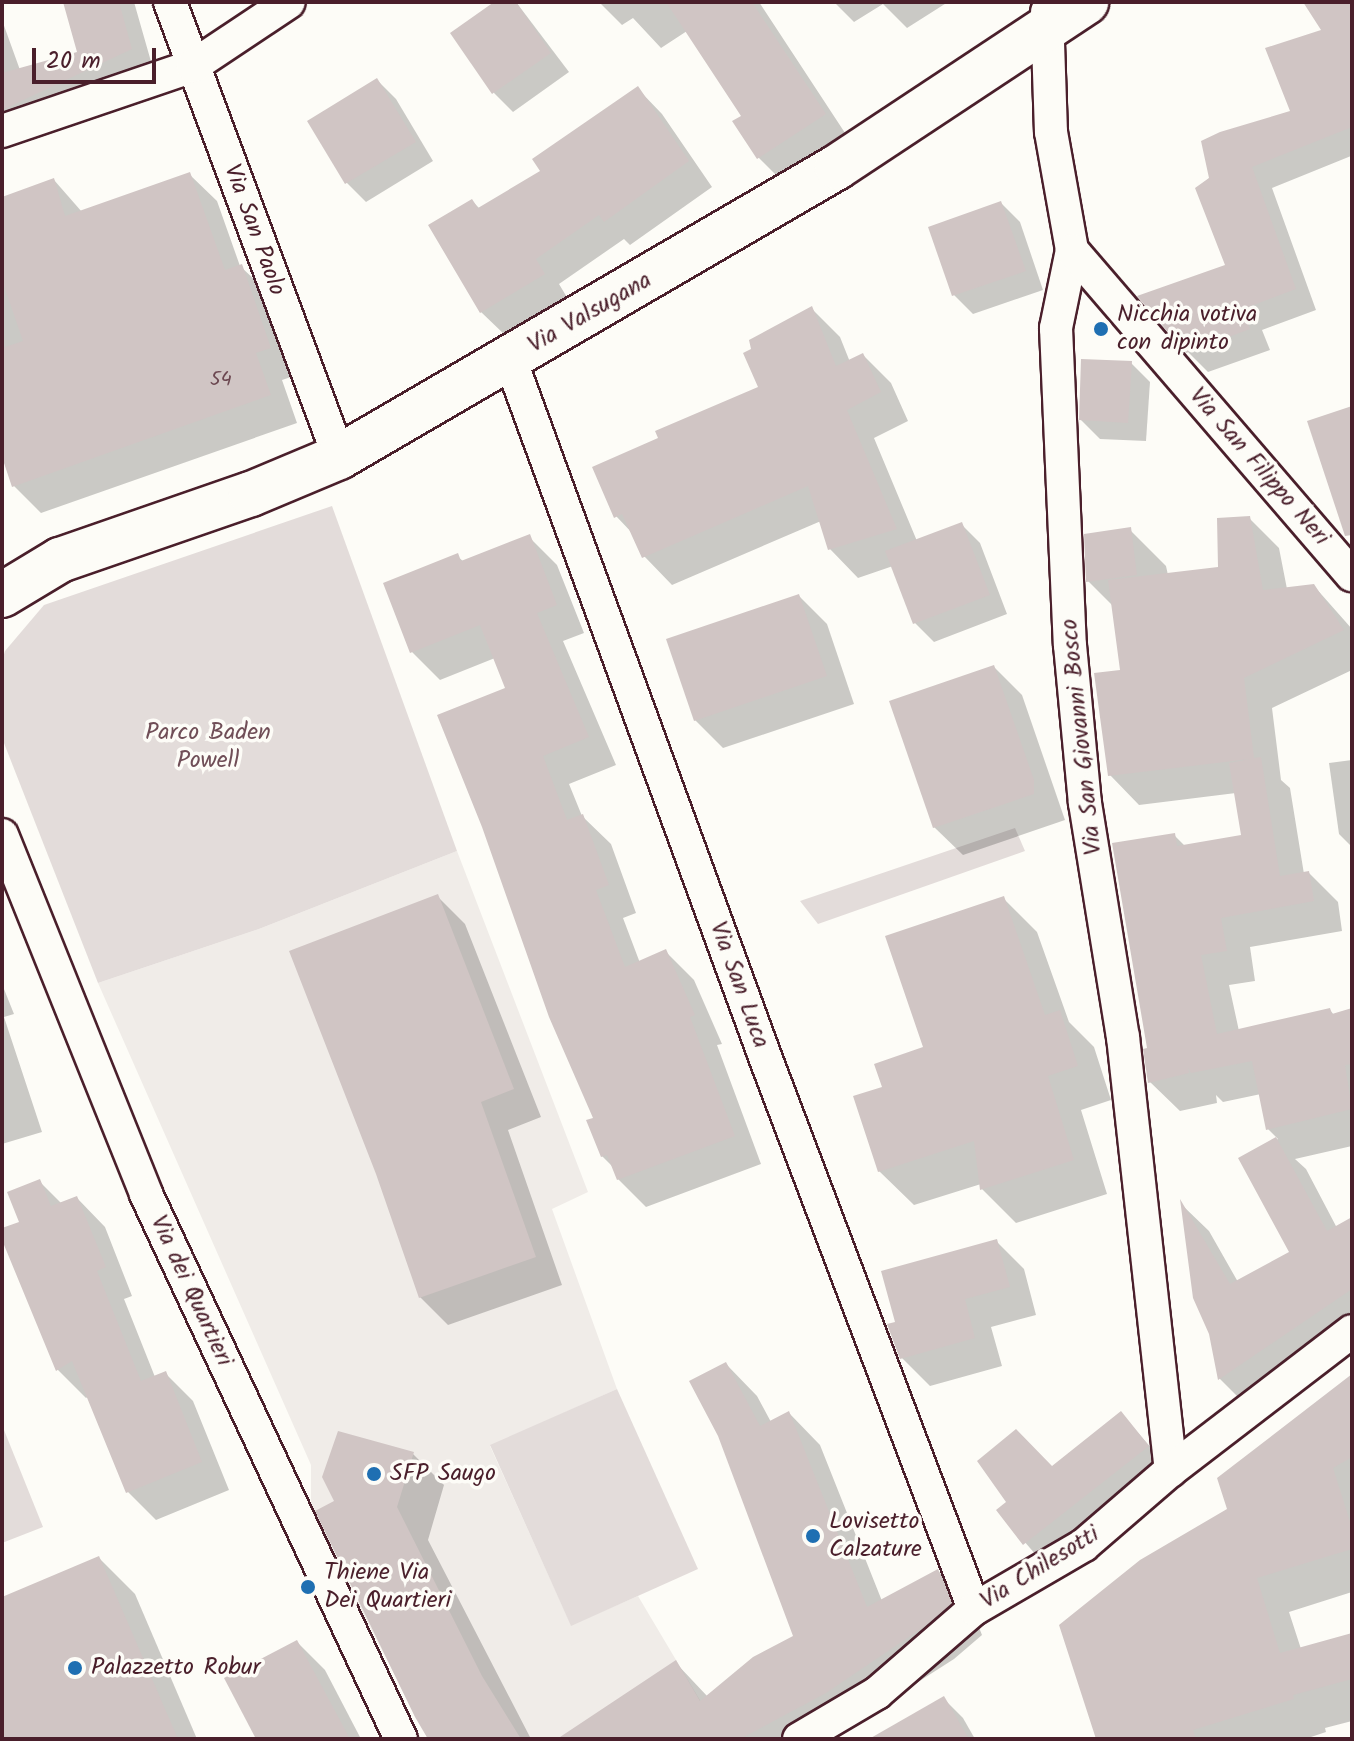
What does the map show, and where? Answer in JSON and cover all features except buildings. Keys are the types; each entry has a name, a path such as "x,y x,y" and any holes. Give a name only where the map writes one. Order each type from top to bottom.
{"main road":[{"name":"Via Valsugana","path":"2,595 60,560 251,494 339,457 837,167 912,120 1047,14 1086,2"},
{"name":"Via Valsugana","path":"2,564 60,560"}],"street":[{"name":"Via San Paolo","path":"170,2 339,457"},
{"path":"2,131 193,66 289,2"},
{"name":"Via San Giovanni Bosco","path":"1047,14 1051,132 1072,250 1056,328 1070,645 1085,803 1123,1037 1171,1470"},
{"name":"Via San Filippo Neri","path":"1072,250 1348,562"},
{"name":"Via San Luca","path":"510,359 754,1026 974,1609"},
{"name":"Via dei Quartieri","path":"2,835 146,1194 401,1739"},
{"name":"Via Chilesotti","path":"799,1739 877,1693 974,1609 1084,1545 1171,1470 1352,1331"}],"shaded area":[{"path":"457,851 588,1192 552,1209 617,1389 490,1446 571,1625 638,1596 723,1739 428,1739 311,1513 311,1465 98,983 259,929"}],"green space":[{"name":"Parco Baden Powell","path":"332,506 457,851 259,929 98,983 2,738 2,661 5,651 44,605"},
{"path":"1015,828 1025,851 818,924 800,901"},
{"path":"617,1389 698,1569 571,1626 490,1445"},
{"path":"2,1425 43,1527 2,1543"}],"place":[{"name":"Nicchia votiva con dipinto","path":"1101,329"},
{"name":"SFP Saugo","path":"374,1474"},
{"name":"Lovisetto Calzature","path":"813,1536"},
{"name":"Thiene Via Dei Quartieri","path":"308,1587"},
{"name":"Palazzetto Robur","path":"75,1668"}]}
